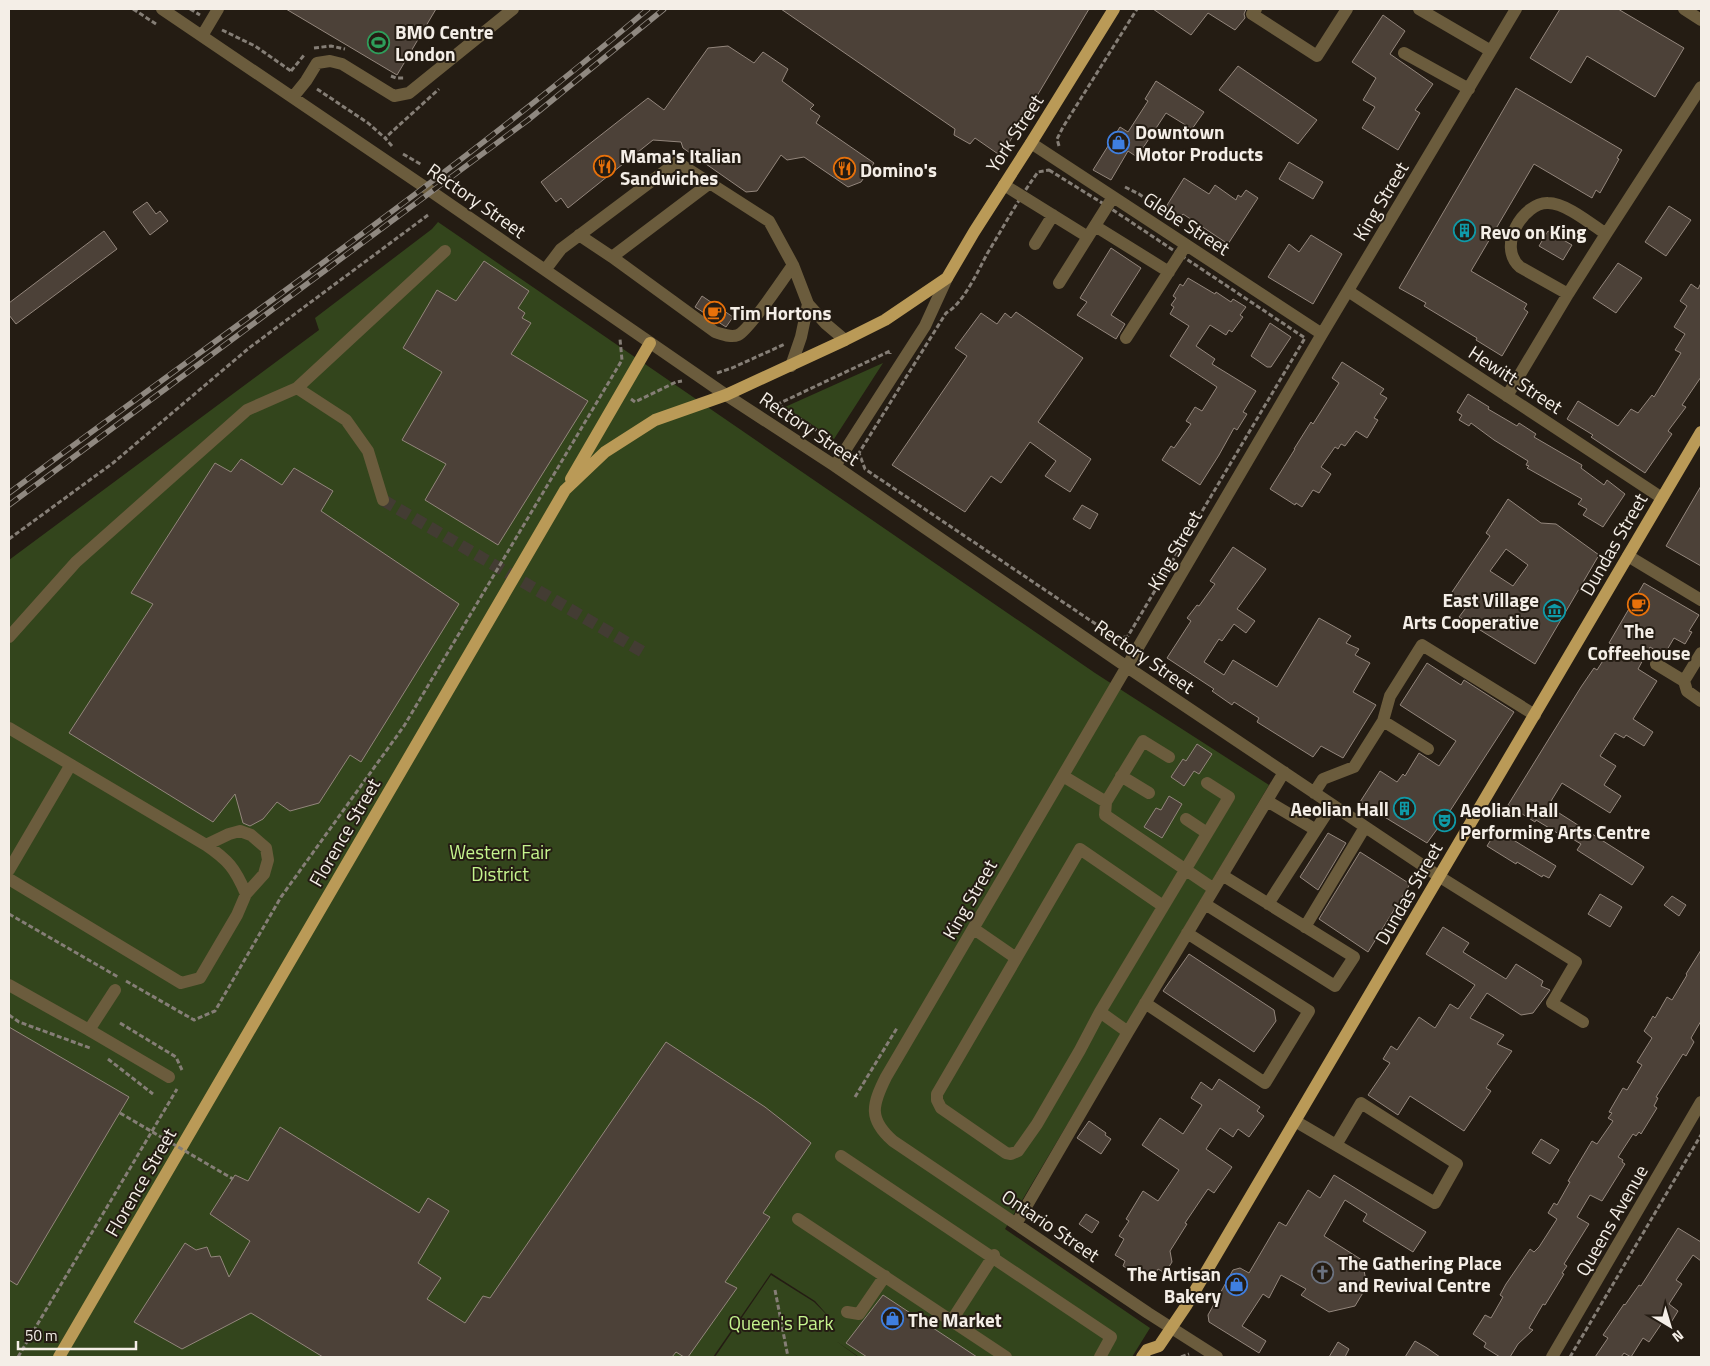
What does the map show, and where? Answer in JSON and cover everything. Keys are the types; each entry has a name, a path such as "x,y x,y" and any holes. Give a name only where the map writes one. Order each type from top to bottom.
{"main road":[{"name":"York Street","path":"726,395 791,366 885,320 947,278 1114,9"},
{"path":"565,490 650,343"},
{"name":"Florence Street","path":"59,1357 565,490 605,452 655,420 726,395"},
{"name":"Dundas Street","path":"1142,1357 1147,1350 1160,1352 1171,1328 1186,1306 1440,877 1701,432"}],"street":[{"name":"Rectory Street","path":"162,9 1127,667 1440,877 1576,962 1552,1003 1583,1022"},
{"path":"202,36 218,9"},
{"path":"293,97 317,64 330,61 342,64 394,96 409,93 513,9"},
{"path":"1256,9 1252,14 1317,56 1347,9"},
{"path":"1419,9 1491,51"},
{"name":"King Street","path":"874,1114 876,1096 886,1077 1322,334 1516,9"},
{"path":"1684,9 1701,20"},
{"path":"1404,53 1469,89"},
{"path":"1507,396 1568,294 1701,87"},
{"name":"Glebe Street","path":"1031,143 1108,202 1322,334"},
{"path":"545,270 561,249 677,162 769,221 793,265 808,304 826,324 846,340"},
{"path":"612,258 710,184"},
{"path":"1004,184 1053,215 1091,232 1169,272"},
{"path":"1059,283 1108,202"},
{"path":"1568,294 1514,262 1510,240 1516,228 1524,216 1546,202 1558,204 1606,234"},
{"path":"1035,244 1053,215"},
{"path":"579,235 716,332 725,336 738,335 748,326 793,265"},
{"path":"1126,338 1183,250"},
{"path":"9,637 76,562 246,410 297,388 445,251"},
{"name":"York Street","path":"834,466 925,326 947,278"},
{"name":"Hewitt Street","path":"1348,291 1662,498"},
{"path":"791,366 801,337 808,304"},
{"path":"297,388 346,420 368,451 383,500"},
{"path":"1628,556 1701,600"},
{"path":"1314,793 1323,779 1354,767 1383,721 1390,696 1422,645 1535,715"},
{"path":"1684,681 1701,653"},
{"path":"1656,664 1684,681 1687,691 1701,701"},
{"path":"1383,721 1428,749"},
{"path":"9,728 70,766 206,844 223,857 236,872 246,894"},
{"path":"1169,757 1143,740 1106,802 1105,815 1214,889"},
{"path":"9,870 70,766"},
{"path":"1016,1224 1145,1003 1284,772"},
{"path":"1063,776 1106,802"},
{"path":"1121,776 1149,793"},
{"path":"1163,906 1080,849 937,1097 938,1103 944,1111 1006,1153 1011,1154 1018,1151 1037,1124 1100,1012 1229,797 1207,783"},
{"path":"1267,801 1316,830"},
{"path":"1268,904 1332,804"},
{"path":"1186,819 1207,832"},
{"path":"1305,927 1365,827"},
{"path":"9,879 181,983 200,978 237,916 246,894 264,874 268,860 266,848 251,834 240,831 206,844"},
{"path":"1205,904 1335,986 1354,957 1222,875"},
{"path":"974,929 1016,958"},
{"path":"1145,1003 1266,1083 1309,1011 1187,933"},
{"path":"9,984 168,1077"},
{"path":"89,1030 115,990"},
{"path":"1100,1012 1128,1032"},
{"name":"Queens Avenue","path":"1552,1357 1701,1102"},
{"path":"1295,1121 1435,1203 1456,1164 1362,1103 1336,1145"},
{"name":"Ontario Street","path":"874,1114 881,1129 893,1142 1217,1357"},
{"path":"841,1156 1111,1337 1100,1357"},
{"path":"798,1219 1006,1357"},
{"path":"952,1320 993,1257"},
{"path":"847,1312 859,1314 885,1276"}],"path":[{"path":"1064,152 1060,147 1058,139 1063,127 1137,9"},
{"path":"312,48 331,46 340,47 350,52"},
{"path":"291,70 306,52"},
{"path":"384,72 396,78 407,78"},
{"path":"392,147 385,138 442,86"},
{"path":"400,152 422,165"},
{"path":"1123,186 1139,194 1163,212"},
{"path":"881,418 859,453 865,469 1118,639 1128,636 1305,338 1183,250 1108,202"},
{"path":"9,539 113,462 249,348 428,215"},
{"path":"608,383 635,402 676,382 702,378 732,368 801,337"},
{"path":"9,914 194,1020 215,1011 281,897 404,726 622,360 619,339 643,355"},
{"path":"841,436 836,444 778,404 890,351 888,360"},
{"path":"674,376 682,381"},
{"path":"9,1015 20,1022 90,1048"},
{"path":"120,1022 176,1057 184,1074"},
{"path":"107,1058 153,1094"},
{"path":"18,1357 179,1086"},
{"path":"120,1113 232,1179"},
{"path":"1570,1357 1701,1135"},
{"path":"775,1290 788,1357"},
{"path":"1181,1357 1190,1354"}],"green space":[{"name":"Western Fair District","path":"438,222 1095,673 1269,785 1005,1229 1150,1328 1132,1357 859,1357 836,1341 858,1357 715,1357 771,1275 814,1302 830,1318 815,1301 771,1273 713,1357 9,1357 9,560 319,330 315,318 432,229"},
{"path":"883,363 834,439 785,407"}],"building":[{"name":"BMO Centre London","path":"286,9 436,9 397,75"},
{"path":"781,9 1089,9 1001,156 975,138 970,144 954,135 955,129"},
{"path":"1153,9 1246,9 1245,18 1235,30 1208,13 1191,35"},
{"path":"1560,9 1618,9 1684,48 1655,97 1587,56 1571,83 1530,58"},
{"path":"1383,15 1405,31 1390,54 1433,84 1415,110 1420,113 1398,150 1362,128 1375,107 1363,100 1376,78 1352,62"},
{"path":"728,46 754,63 763,52 788,69 782,81 814,105 810,109 820,116 816,123 874,163 861,182 848,187 804,157 787,160 781,155 757,191 746,192 683,148 681,142 653,140 568,208 561,198 556,202 541,182 648,98 664,110 708,48"},
{"path":"1238,66 1317,120 1298,144 1219,90"},
{"path":"1156,81 1204,112 1192,129 1166,113 1137,157 1128,151 1111,180 1093,170 1120,127 1128,132 1148,101 1145,99"},
{"name":"Revo on King","path":"1516,88 1622,150 1600,193 1596,190 1592,198 1534,164 1471,271 1527,304 1524,309 1528,312 1502,356 1476,340 1477,338 1424,306 1426,303 1399,288"},
{"path":"1289,162 1323,182 1313,199 1279,179"},
{"path":"1184,178 1209,194 1215,185 1236,200 1238,195 1241,197 1246,190 1258,198 1228,244 1183,214 1179,219 1164,210"},
{"path":"147,202 156,214 160,211 168,221 150,235 133,212"},
{"path":"1669,206 1691,220 1666,256 1645,242"},
{"path":"104,231 117,249 16,324 9,315 9,303"},
{"path":"1548,231 1572,245 1563,260 1539,246"},
{"path":"1311,235 1342,254 1313,304 1268,277 1289,244 1299,252"},
{"path":"1111,248 1141,268 1111,315 1125,324 1116,339 1077,315 1087,302 1080,298"},
{"path":"484,261 529,291 518,308 525,313 522,318 531,323 511,354 588,401 498,545 425,500 446,464 402,440 442,372 403,348 437,290 456,301"},
{"path":"1618,263 1642,278 1616,313 1593,298"},
{"path":"1188,278 1231,302 1233,299 1246,307 1240,315 1243,317 1232,332 1229,330 1226,335 1210,325 1196,346 1215,359 1212,364 1256,391 1243,412 1247,414 1237,430 1234,428 1200,485 1162,460 1171,446 1174,448 1191,424 1186,421 1195,407 1202,411 1217,387 1170,356 1189,326 1170,314 1174,307 1171,305 1176,298 1173,296 1180,284 1183,286"},
{"path":"1701,283 1701,377 1682,405 1686,407 1668,431 1672,434 1645,473 1591,437 1593,435 1567,419 1578,401 1618,426 1631,409 1638,413 1652,395 1654,397 1681,353 1675,350 1685,334 1674,327 1687,306 1680,301 1691,284 1698,289"},
{"name":"Tim Hortons","path":"702,296 733,317 726,327 695,307"},
{"path":"1016,312 1083,358 1038,422 1091,459 1070,492 1045,476 1056,461 1030,442 1001,483 991,476 965,512 892,465 967,356 955,348 981,313 997,324 1005,313 1011,318"},
{"path":"1270,323 1291,337 1271,367 1267,367 1251,356"},
{"path":"1342,362 1384,389 1380,394 1387,398 1374,418 1378,420 1367,438 1356,431 1345,446 1341,444 1338,449 1335,447 1321,467 1331,474 1319,493 1313,490 1302,507 1296,503 1295,505 1270,489 1311,422 1313,424 1339,383 1332,378"},
{"path":"1468,394 1489,407 1488,409 1517,426 1519,423 1536,434 1534,437 1582,465 1581,468 1604,485 1607,480 1625,494 1603,527 1583,515 1587,509 1578,504 1582,499 1527,468 1529,466 1526,465 1528,461 1471,423 1469,426 1459,420 1462,415 1457,412"},
{"path":"241,459 282,485 294,468 333,491 321,511 459,604 361,762 350,755 319,803 290,811 277,802 263,819 250,826 243,823 235,794 213,822 69,733 153,604 131,593 215,463 231,472"},
{"path":"1701,486 1701,566 1666,546"},
{"path":"1508,499 1541,523 1556,524 1599,555 1535,664 1459,617 1468,605 1450,595 1490,536 1486,533","holes":["1506,549 1528,565 1513,586 1490,571"]},
{"path":"1082,505 1098,514 1090,529 1073,519"},
{"path":"1233,547 1266,569 1237,609 1255,621 1246,633 1234,624 1222,641 1219,639 1204,662 1224,675 1233,660 1277,687 1319,618 1351,636 1346,643 1359,649 1355,655 1370,663 1353,692 1376,705 1343,758 1321,746 1313,757 1257,722 1259,718 1234,702 1232,705 1212,691 1214,689 1167,658 1191,621 1187,618 1197,605 1199,606 1215,584 1210,581"},
{"path":"1644,583 1699,615 1689,631 1692,632 1685,644 1674,638 1664,655 1650,647 1638,669 1657,681 1633,719 1653,732 1644,746 1626,735 1624,738 1615,733 1600,756 1616,766 1604,785 1621,796 1610,813 1562,783 1548,806 1644,867 1632,885 1577,850 1581,844 1561,832 1559,834 1536,820 1535,822 1508,805 1581,687 1594,668 1597,670 1613,645 1609,643"},
{"path":"1427,663 1461,685 1464,680 1514,712 1427,843 1360,802 1380,771 1397,782 1403,774 1405,776 1419,753 1439,766 1456,741 1400,705"},
{"path":"1197,744 1212,754 1199,774 1194,771 1184,786 1171,777 1183,759 1186,761"},
{"path":"1169,796 1182,804 1162,838 1144,827 1156,808 1161,810"},
{"path":"1497,830 1556,866 1549,878 1543,875 1542,877 1517,862 1516,864 1487,846"},
{"path":"1328,833 1346,843 1318,890 1300,877"},
{"path":"1360,852 1410,884 1368,952 1319,919"},
{"path":"1600,894 1622,907 1610,927 1588,914"},
{"path":"1672,896 1686,905 1679,916 1664,905"},
{"path":"1443,927 1469,943 1463,952 1506,979 1516,964 1543,981 1541,986 1550,990 1533,1013 1521,1015 1487,993 1470,1018 1504,1035 1497,1044 1512,1051 1486,1088 1491,1091 1464,1131 1410,1096 1398,1115 1368,1095 1390,1063 1383,1059 1391,1046 1397,1050 1419,1017 1435,1028 1450,1004 1458,1009 1475,985 1426,954"},
{"path":"1701,950 1701,1021 1691,1038 1694,1042 1686,1056 1683,1054 1656,1097 1658,1098 1654,1106 1657,1108 1641,1134 1639,1132 1636,1136 1633,1134 1618,1157 1625,1164 1602,1201 1590,1195 1577,1217 1589,1224 1564,1264 1567,1266 1562,1273 1564,1274 1529,1328 1533,1330 1518,1344 1510,1357 1500,1357 1484,1347 1486,1343 1473,1334 1485,1315 1491,1318 1503,1297 1500,1295 1506,1284 1530,1249 1534,1252 1539,1247 1557,1219 1548,1213 1554,1203 1557,1205 1570,1182 1568,1181 1592,1141 1597,1144 1613,1121 1608,1118 1612,1113 1609,1112 1623,1088 1627,1090 1642,1065 1637,1062 1652,1038 1644,1031 1653,1016 1655,1018 1667,997 1672,1000"},
{"path":"1189,954 1274,1010 1276,1021 1254,1052 1163,991"},
{"path":"9,1027 129,1097 17,1285 9,1280"},
{"path":"666,1042 765,1107 811,1143 763,1213 770,1217 725,1282 737,1288 688,1357 684,1357 676,1352 672,1357 323,1357 251,1313 182,1349 134,1322 185,1243 196,1250 207,1247 211,1257 220,1256 229,1277 250,1241 210,1214 235,1175 248,1181 280,1127 419,1213 428,1198 449,1211 418,1263 441,1278 427,1299 465,1323 483,1296 490,1298"},
{"path":"1219,1079 1260,1107 1257,1111 1264,1116 1249,1137 1238,1129 1233,1137 1220,1128 1206,1149 1232,1167 1214,1193 1208,1189 1185,1223 1187,1224 1170,1251 1172,1262 1165,1273 1158,1269 1151,1280 1136,1270 1135,1273 1123,1266 1125,1261 1115,1255 1124,1239 1119,1236 1129,1221 1126,1219 1143,1191 1158,1201 1179,1170 1142,1145 1160,1118 1183,1134 1202,1105 1191,1098 1201,1082 1212,1090"},
{"path":"1089,1121 1111,1139 1101,1154 1077,1138"},
{"path":"1541,1139 1559,1150 1550,1164 1532,1153"},
{"path":"1334,1175 1426,1232 1413,1252 1363,1221 1367,1214 1345,1200 1324,1236 1362,1260 1367,1286 1355,1306 1329,1312 1301,1295 1306,1289 1281,1275 1269,1298 1263,1294 1242,1326 1266,1341 1259,1353 1209,1322 1208,1315 1233,1270 1240,1268 1249,1273 1279,1222 1286,1226 1308,1190 1320,1198"},
{"path":"1086,1214 1099,1222 1092,1233 1079,1224"},
{"path":"1678,1228 1701,1242 1701,1261 1693,1255 1676,1280 1682,1284 1669,1304 1678,1311 1670,1324 1664,1320 1649,1342 1643,1338 1631,1357 1624,1353 1621,1357 1595,1357 1608,1338 1603,1335 1624,1304 1639,1285 1641,1286"},
{"name":"The Market","path":"883,1295 977,1357 867,1357 846,1343"},
{"path":"1415,1341 1427,1348 1440,1357 1405,1357"},
{"path":"1338,1342 1349,1349 1345,1357 1329,1357"}],"tunnel":[{"path":"383,500 643,652"}],"railway":[{"path":"9,493 413,196 571,73 648,9"},
{"path":"9,505 528,120 664,9"}],"place":[{"name":"BMO Centre London","path":"379,42"},
{"name":"Downtown Motor Products","path":"1119,142"},
{"name":"Mama's Italian Sandwiches","path":"604,166"},
{"name":"Domino's","path":"844,169"},
{"name":"Revo on King","path":"1464,231"},
{"name":"Tim Hortons","path":"714,312"},
{"name":"The Coffeehouse","path":"1639,604"},
{"name":"East Village Arts Cooperative","path":"1555,610"},
{"name":"Aeolian Hall","path":"1405,808"},
{"name":"Aeolian Hall Performing Arts Centre","path":"1444,820"},
{"name":"The Gathering Place and Revival Centre","path":"1322,1273"},
{"name":"The Artisan Bakery","path":"1237,1284"},
{"name":"The Market","path":"892,1319"}],"park label":[{"name":"Queen's Park","path":"781,1322"}]}
